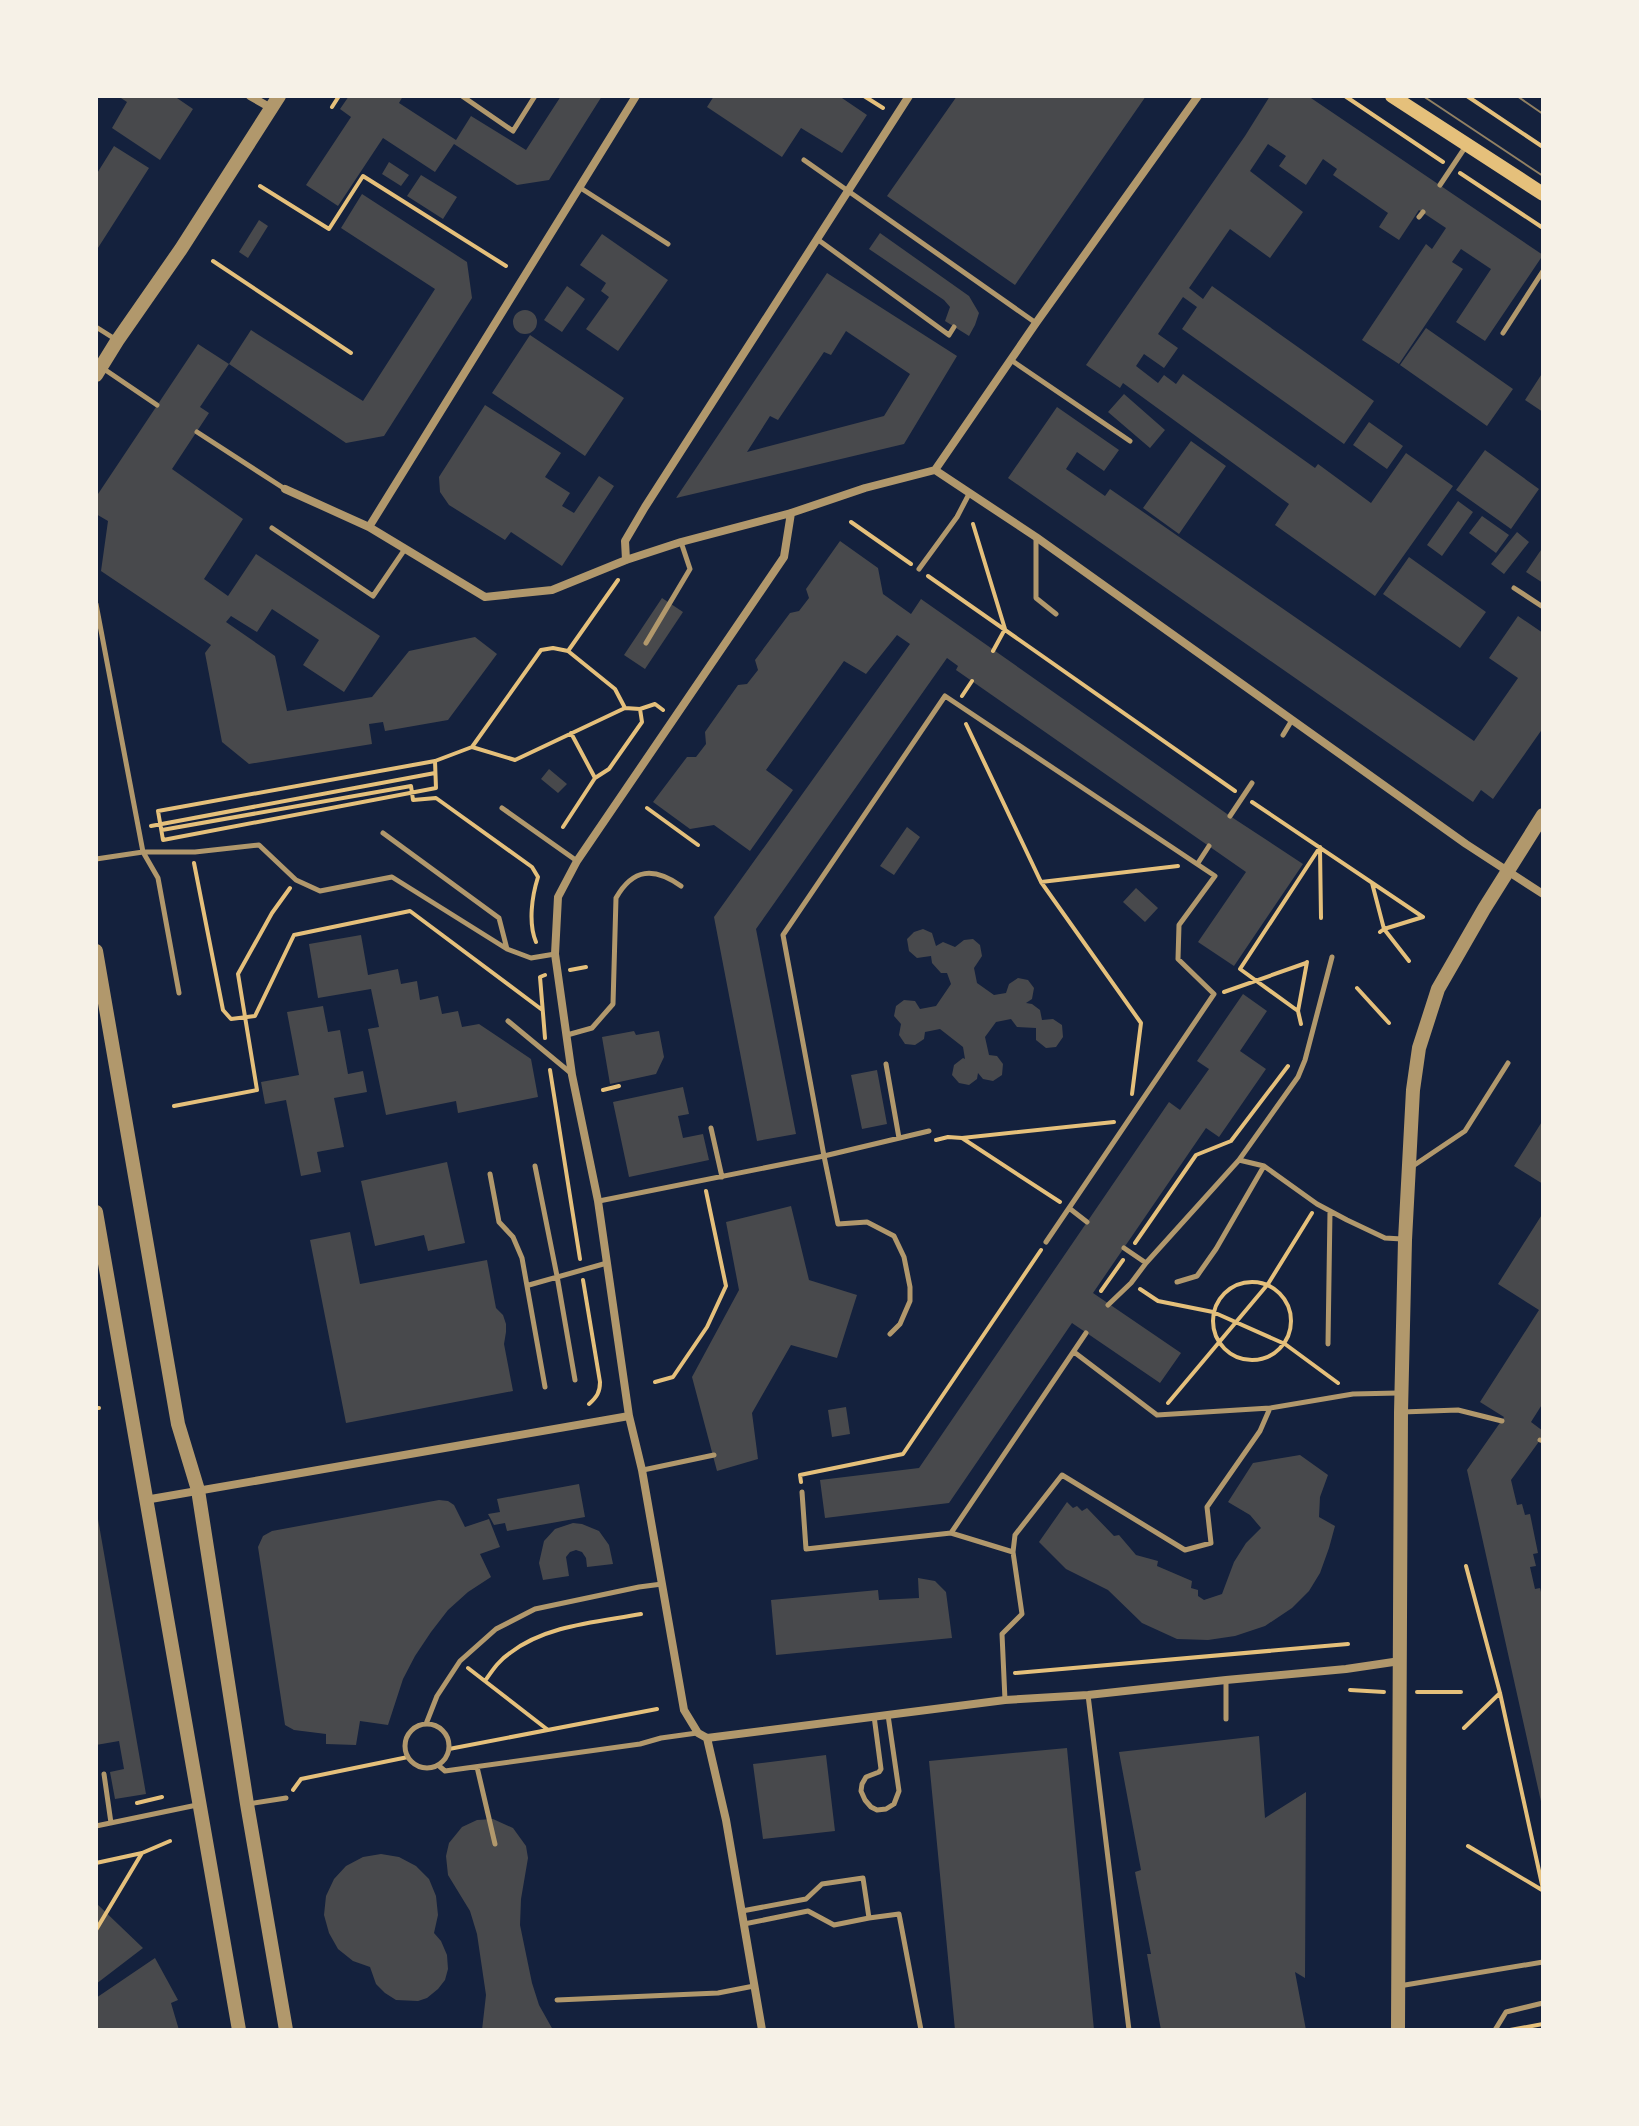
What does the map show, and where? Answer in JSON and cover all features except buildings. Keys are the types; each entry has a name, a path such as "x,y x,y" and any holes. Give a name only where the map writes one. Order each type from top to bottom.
{"main road":[{"path":"1392,96 1543,194"}],"street":[{"path":"99,371 275,102 250,96"},
{"path":"369,527 636,96"},
{"path":"626,560 625,541 846,190 909,96"},
{"path":"285,489 369,527 485,597 552,590 681,542 935,470 1198,96"},
{"path":"935,470 1036,537 1543,894"},
{"path":"791,513 784,557 577,861 558,897 555,954 572,1075 598,1201 629,1416 642,1470 684,1710 698,1733 707,1738 1005,1700 1088,1695 1400,1661"},
{"path":"1398,2030 1401,1412 1405,1240 1413,1090 1419,1048 1438,989 1543,815"},
{"path":"96,951 178,1424 198,1490 286,2030"},
{"path":"96,1212 239,2030"},
{"path":"145,1500 629,1416"},
{"path":"707,1738 726,1820 762,2030"}],"lane":[{"path":"462,96 513,131 535,96"},
{"path":"1440,185 1466,144"},
{"path":"804,160 1036,323"},
{"path":"579,187 668,244"},
{"path":"816,239 949,335 954,327"},
{"path":"1503,333 1543,271"},
{"path":"96,327 117,341"},
{"path":"1011,360 1130,441"},
{"path":"99,371 157,405"},
{"path":"197,432 285,489"},
{"path":"919,569 971,492"},
{"path":"272,528 373,596 405,549"},
{"path":"1036,537 1036,598 1056,614"},
{"path":"646,643 690,569 681,542"},
{"path":"1514,588 1543,607"},
{"path":"96,604 143,852 158,878 179,993"},
{"path":"890,1334 900,1324 910,1301 904,1257 894,1236 867,1222 838,1224 783,935 945,696 1215,876 1179,925 1178,959 1214,994 1046,1242"},
{"path":"1283,735 1292,719"},
{"path":"1230,816 1252,783"},
{"path":"502,808 577,861"},
{"path":"383,833 499,918 507,949"},
{"path":"96,859 143,852 192,852 259,845 296,880 320,891 392,877 507,949 531,958 555,954"},
{"path":"1198,863 1209,846"},
{"path":"566,1035 592,1028 613,1004 616,898 623,885 632,877 656,873 681,886"},
{"path":"1108,1305 1239,1160 1298,1077 1332,957"},
{"path":"508,1021 572,1075"},
{"path":"1409,1169 1465,1131 1508,1063"},
{"path":"886,1064 899,1138"},
{"path":"711,1128 722,1177"},
{"path":"598,1201 824,1156 929,1131"},
{"path":"1239,1160 1264,1166 1317,1204 1385,1238 1405,1240"},
{"path":"535,1166 575,1380"},
{"path":"1177,1282 1197,1276 1264,1166"},
{"path":"490,1174 499,1222 513,1237 529,1285 545,1387"},
{"path":"1069,1208 1087,1222"},
{"path":"1328,1344 1330,1211"},
{"path":"1127,1249 1146,1263"},
{"path":"529,1285 608,1263"},
{"path":"951,1533 1086,1333"},
{"path":"1074,1352 1157,1415 1270,1408 1353,1394 1402,1393"},
{"path":"1005,1700 1002,1634 1022,1614 1013,1552 1015,1535 1062,1475 1185,1550 1211,1543 1207,1507 1260,1431 1270,1408"},
{"path":"1401,1412 1458,1410 1502,1421"},
{"path":"642,1470 714,1455"},
{"path":"802,1492 806,1549 951,1533 1013,1552"},
{"path":"426,1724 437,1696 460,1661 496,1629 535,1609 663,1584"},
{"path":"1226,1680 1226,1719"},
{"path":"1088,1695 1129,2030"},
{"path":"874,1716 881,1769 866,1777 861,1791 871,1807 877,1810 894,1804 899,1791 888,1714"},
{"path":"426,1724 436,1726 447,1735 449,1749 438,1765 424,1768 412,1762 405,1750 407,1736 416,1727 426,1724"},
{"path":"438,1765 445,1771 698,1733"},
{"path":"477,1767 495,1844"},
{"path":"104,1774 111,1823"},
{"path":"247,1804 286,1798"},
{"path":"96,1826 199,1805"},
{"path":"742,1911 806,1899 822,1884 863,1878 869,1918"},
{"path":"744,1924 808,1911 834,1925 899,1914 921,2030"},
{"path":"1398,1986 1543,1962"},
{"path":"557,2000 718,1993 754,1986"},
{"path":"1495,2030 1506,2012 1543,2003"}],"path":[{"path":"332,107 339,96"},
{"path":"864,96 883,108"},
{"path":"1467,96 1543,147"},
{"path":"260,186 329,229 363,176 506,266"},
{"path":"213,261 351,353"},
{"path":"851,522 1244,797 1423,917 1382,930"},
{"path":"973,524 1005,629 993,651"},
{"path":"568,651 618,580"},
{"path":"435,761 436,788 163,840 158,811 435,761 472,747 541,650 553,648 568,651 615,689 625,708"},
{"path":"948,1137 1128,1120 1141,1023 1041,882 956,703"},
{"path":"472,747 515,760 625,708 640,709 655,704 664,711"},
{"path":"563,827 595,778 609,769 642,722 640,709"},
{"path":"571,733 595,778"},
{"path":"161,824 435,773"},
{"path":"647,808 698,845"},
{"path":"1320,847 1321,918"},
{"path":"1298,1011 1240,969 1320,847"},
{"path":"192,852 223,1010 231,1019 255,1016 294,935 410,911 541,1009"},
{"path":"1041,882 1198,863"},
{"path":"174,1106 257,1090 238,974 272,913 296,880"},
{"path":"1372,883 1382,930 1409,961"},
{"path":"1214,994 1307,962 1298,1011 1302,1027"},
{"path":"1357,988 1389,1023"},
{"path":"1101,1291 1127,1249 1196,1155 1231,1141 1287,1067 1292,1053"},
{"path":"603,1090 619,1086"},
{"path":"554,1098 600,1382 600,1390 589,1404"},
{"path":"962,1138 1069,1208"},
{"path":"655,1382 673,1377 707,1327 726,1286 706,1191"},
{"path":"1157,1415 1268,1284 1317,1204"},
{"path":"802,1492 800,1475 903,1454 1046,1242"},
{"path":"1115,1271 1158,1301 1213,1312 1285,1344 1353,1394"},
{"path":"1246,1281 1268,1284 1284,1297 1290,1310 1291,1330 1285,1344 1268,1358 1248,1361 1229,1354 1219,1344 1213,1330 1213,1312 1219,1298 1230,1287 1246,1281"},
{"path":"1466,1566 1500,1693 1543,1889"},
{"path":"485,1681 510,1652 534,1639 557,1630 641,1614"},
{"path":"1004,1674 1348,1644"},
{"path":"460,1661 548,1730"},
{"path":"1464,1728 1500,1693"},
{"path":"449,1749 657,1709"},
{"path":"286,1798 301,1779 408,1757"},
{"path":"96,1863 142,1853 170,1841"},
{"path":"1468,1846 1543,1889"},
{"path":"96,1930 142,1853"},
{"path":"1510,2030 1543,2024"}],"tram line":[{"path":"1423,96 1543,176"},
{"path":"1517,96 1543,114"}]}
